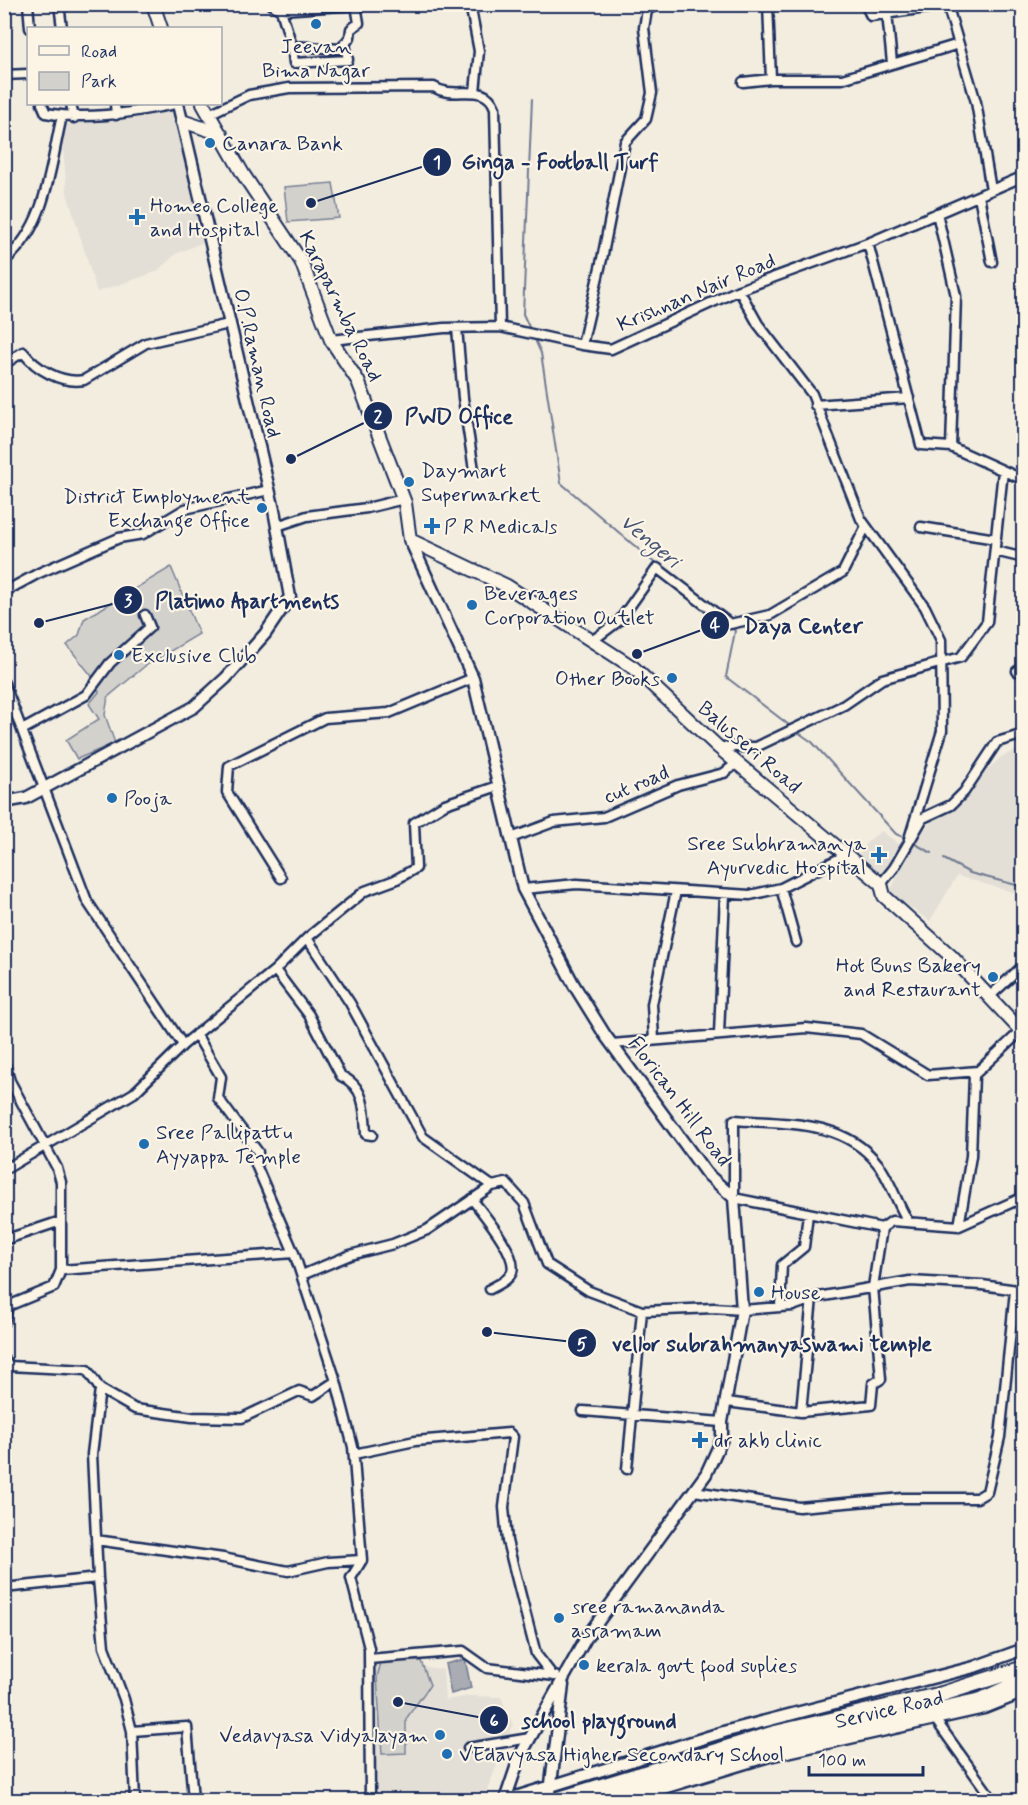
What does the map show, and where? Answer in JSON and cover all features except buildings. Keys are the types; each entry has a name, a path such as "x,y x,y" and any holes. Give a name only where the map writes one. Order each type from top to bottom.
{"highway":[{"path":"556,1800 775,1733 951,1692 1023,1668"},
{"path":"592,1800 745,1753 981,1700 1023,1680"}],"main road":[{"path":"153,4 161,27"},
{"name":"Karaparmba Road","path":"206,109 243,174 301,261 331,340 358,381 404,499 410,540"},
{"path":"182,121 221,134"},
{"name":"Balusseri Road","path":"410,540 507,585 634,668 718,747 880,884 884,896 952,957 1022,1032"}],"street":[{"path":"28,4 30,27"},
{"path":"59,4 62,27"},
{"path":"271,4 281,10 357,5 359,23 351,29 341,49 292,46"},
{"path":"470,4 479,51 476,92"},
{"path":"582,345 625,142 646,119 652,93 644,28 648,7 662,4"},
{"path":"768,4 771,80"},
{"path":"865,4 871,16 947,5 976,102 991,190"},
{"path":"281,10 292,46 294,63 348,60 345,43"},
{"path":"887,13 892,63"},
{"path":"743,82 842,79 959,44"},
{"path":"4,75 27,74"},
{"path":"222,103 249,94 289,88 434,87 442,92 482,92 492,98 495,108 500,327"},
{"path":"42,105 46,113 74,118 116,116 172,105"},
{"path":"72,105 74,118"},
{"path":"115,105 116,116"},
{"name":"O.P.Raman Road","path":"4,802 26,798 194,707 226,678 265,634 290,597 269,490 177,105"},
{"path":"4,261 21,248 37,220 62,116"},
{"name":"Krishnan Nair Road","path":"331,340 457,328 500,327 611,349 739,290 868,243 1023,176"},
{"path":"979,196 992,262"},
{"path":"937,213 956,296 951,447"},
{"path":"868,243 921,445 951,447 1023,480"},
{"path":"739,290 758,324 812,394 836,460 866,526 925,607 940,640 942,731 909,839"},
{"path":"4,364 22,352 31,363 44,372 73,382 84,380 146,343 229,324"},
{"path":"457,328 463,398 474,470"},
{"path":"815,405 909,398"},
{"path":"718,747 756,747 844,705 882,680 961,657 987,622 1003,471"},
{"path":"4,592 39,573 119,538 143,534 185,509 269,490"},
{"path":"277,526 307,516 367,508 404,499"},
{"path":"592,641 620,620 657,568 730,624 770,615 843,572 866,526"},
{"path":"921,527 996,539"},
{"name":"Florican Hill Road","path":"410,540 473,678 523,890 574,985 612,1044 706,1173 734,1198"},
{"path":"994,551 1023,558"},
{"path":"22,730 86,696 110,663 150,627 145,615"},
{"path":"281,878 227,792 229,766 325,718 389,713 473,678"},
{"path":"4,683 87,902 176,1030 183,1045"},
{"path":"880,884 894,868 923,818 951,805 963,792 997,742 1023,734"},
{"name":"cut road","path":"511,838 554,822 604,817 678,784 724,773 737,763"},
{"path":"4,1170 134,1093 183,1045 274,970 307,938 364,891 395,880 416,868 414,823 445,804 498,786"},
{"path":"523,890 577,884 750,895 781,888 846,855"},
{"path":"781,888 796,942"},
{"path":"654,1040 652,1004 676,891"},
{"path":"719,1034 725,894"},
{"path":"307,938 350,1003 423,1137 492,1186"},
{"path":"274,970 309,1015 341,1076 351,1080 364,1102 366,1134 372,1135"},
{"path":"989,997 1022,970"},
{"path":"612,1044 807,1028 861,1034 928,1075 978,1071"},
{"path":"959,1226 971,1156 974,1075 1022,1032"},
{"path":"196,1034 221,1077 218,1098 258,1152 256,1165 302,1275 336,1381 354,1454 362,1560 351,1578 369,1648 370,1800"},
{"path":"4,1061 7,1082 57,1167 61,1182 62,1221 61,1270 54,1287 8,1306 4,1322"},
{"path":"506,1800 520,1756 559,1676 706,1474 722,1439 722,1422 742,1310 734,1198 734,1120 824,1126 855,1142 879,1165 896,1202 908,1221"},
{"path":"302,1275 350,1255 393,1244 427,1230 492,1186 506,1183 524,1203 547,1264 589,1291 642,1311 714,1308 742,1310 793,1306 812,1298 910,1281 982,1285 1019,1291 1000,1437 987,1492 977,1498 903,1498 799,1507 694,1491"},
{"path":"734,1198 882,1227 892,1221 959,1226 1023,1197"},
{"path":"472,1199 508,1250 512,1260 512,1271 507,1279 489,1289"},
{"path":"780,1307 782,1265 804,1247 808,1214"},
{"path":"4,1240 62,1221"},
{"path":"727,1402 801,1412 871,1405 873,1384 881,1379 873,1287 882,1227"},
{"path":"61,1270 294,1252"},
{"path":"801,1412 812,1298"},
{"path":"627,1469 642,1311"},
{"path":"4,1360 9,1366 87,1370 100,1389 135,1409 192,1417 242,1418 299,1391 313,1395 336,1381"},
{"path":"100,1389 92,1454 98,1578 104,1647 124,1699 132,1731 135,1800"},
{"path":"583,1411 722,1422"},
{"path":"354,1454 415,1441 509,1433 513,1437 504,1507 507,1541 536,1653 559,1676"},
{"path":"96,1540 223,1558 288,1571 328,1562 362,1560"},
{"path":"4,1588 98,1578"},
{"path":"506,1800 728,1731 974,1667 1023,1649"},
{"path":"369,1659 463,1652 487,1668 559,1676"},
{"path":"549,1800 559,1676"},
{"name":"Service Road","path":"624,1800 769,1756 984,1707 1023,1692"},
{"path":"936,1719 993,1800"},
{"path":"132,1731 187,1727 193,1800"},
{"path":"468,1748 530,1738"}],"shaded area":[{"name":"Homeo College and Hospital","path":"175,110 206,241 176,254 156,272 97,292 67,193 61,125"},
{"path":"1023,748 1023,895 957,876 930,921 889,893 920,833 1002,756"},
{"name":"Sree Subhramanya Ayurvedic Hospital","path":"881,831 902,846 884,879 856,868 860,853 866,843"},
{"path":"465,1659 471,1688 451,1694 445,1664"},
{"name":"Vedavyasa Vidyalayam","path":"371,1662 443,1669 445,1700 470,1696 501,1697 513,1725 483,1800 372,1800"}],"green space":[{"path":"333,183 339,218 288,222 284,187"},
{"name":"Exclusive Club","path":"171,567 199,634 145,666 108,697 105,715 115,743 77,759 66,740 99,719 89,704 99,692 95,680 67,645 79,635 84,619"},
{"path":"382,1659 421,1661 430,1685 406,1719 406,1753 382,1754 377,1677"}],"waterway":[{"name":"Vengeri","path":"529,327 523,314 532,99"},
{"name":"Vengeri","path":"536,342 541,353 561,483 657,565"},
{"name":"Vengeri","path":"730,627 735,631 726,677 789,725"},
{"name":"Vengeri","path":"799,733 812,742 896,834 903,837"},
{"path":"915,844 932,853"},
{"name":"Vengeri","path":"944,859 970,873 1024,887"}],"place":[{"name":"Jeevan Bima Nagar","path":"316,24"},
{"name":"Canara Bank","path":"210,143"},
{"name":"Ginga - Football Turf","path":"311,203"},
{"name":"Homeo College and Hospital","path":"137,217"},
{"name":"PWD Office","path":"291,459"},
{"name":"Daymart Supermarket","path":"409,482"},
{"name":"District Employment Exchange Office","path":"262,508"},
{"name":"P R Medicals","path":"432,526"},
{"name":"Beverages Corporation Outlet","path":"472,605"},
{"name":"Platimo Apartments","path":"39,623"},
{"name":"Daya Center","path":"637,654"},
{"name":"Exclusive Club","path":"119,655"},
{"name":"Other Books","path":"672,678"},
{"name":"Pooja","path":"112,798"},
{"name":"Sree Subhramanya Ayurvedic Hospital","path":"879,855"},
{"name":"Hot Buns Bakery and Restaurant","path":"993,977"},
{"name":"Sree Pallipattu Ayyappa Temple","path":"144,1144"},
{"name":"House","path":"759,1292"},
{"name":"vellor subrahmanyaswami temple","path":"487,1332"},
{"name":"dr akb clinic","path":"700,1440"},
{"name":"sree ramananda asramam","path":"559,1618"},
{"name":"kerala govt food suplies","path":"584,1665"},
{"name":"school playground","path":"398,1702"},
{"name":"Vedavyasa Vidyalayam","path":"440,1735"},
{"name":"VEdavyasa Higher Secondary School","path":"447,1754"}]}
